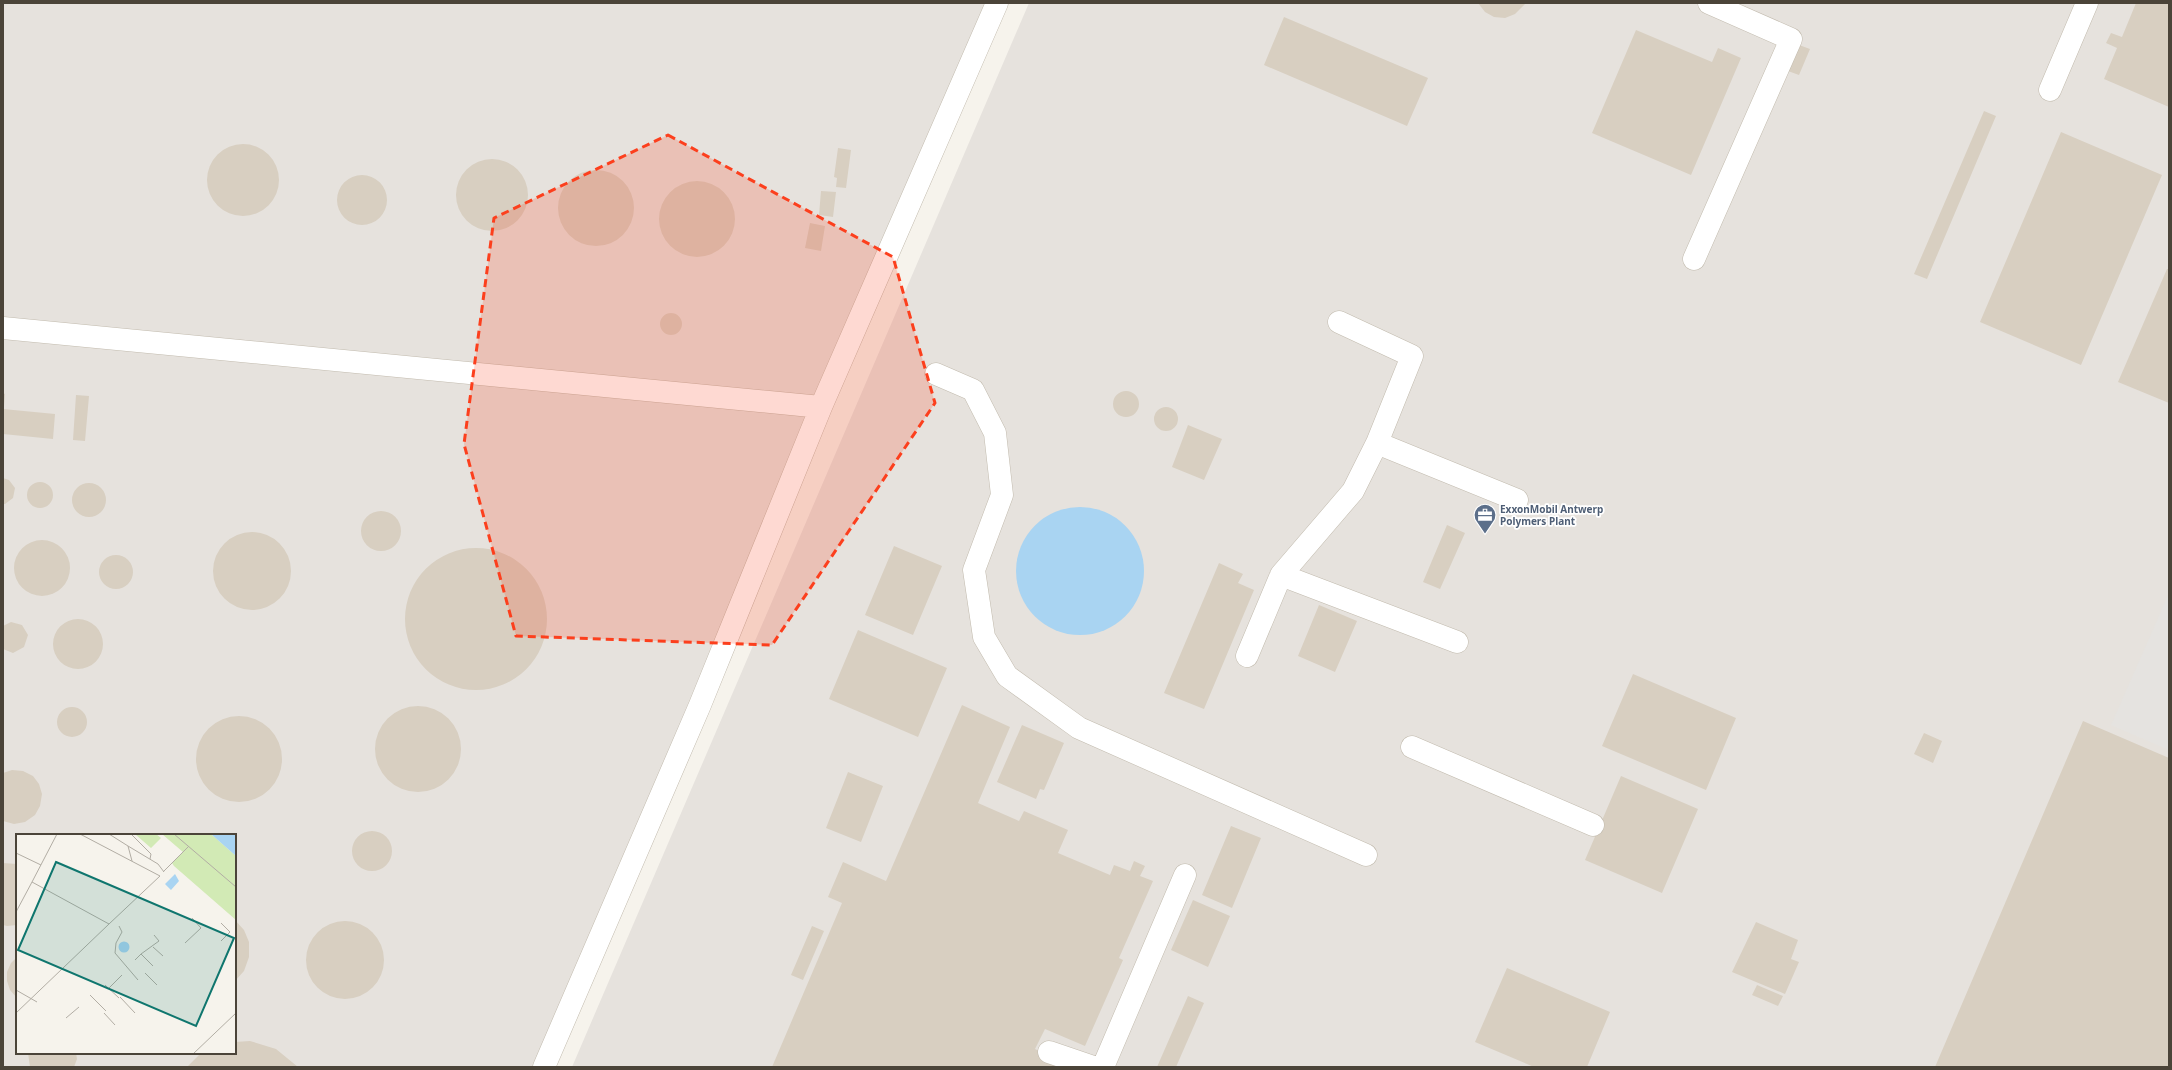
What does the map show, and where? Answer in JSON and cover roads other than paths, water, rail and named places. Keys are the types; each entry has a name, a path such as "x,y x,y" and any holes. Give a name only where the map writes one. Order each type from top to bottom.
{"lane":[{"path":"544,1067 700,705 820,407 997,3"},
{"path":"1694,259 1791,39 1709,3"},
{"path":"2050,90 2087,3"},
{"path":"1247,656 1281,575 1353,492 1377,443 1412,356 1340,322"},
{"path":"3,328 820,407"},
{"path":"936,374 973,390 995,433 1002,495 974,570 984,637 1007,676 1080,728 1366,855"},
{"path":"1377,443 1517,500"},
{"path":"1281,575 1457,642"},
{"path":"1412,747 1593,825"},
{"path":"1103,1067 1185,875"},
{"path":"1049,1052 1092,1067"}],"water":[{"path":"1074,507 1086,507 1110,514 1121,521 1130,530 1139,546 1143,559 1143,583 1137,601 1130,612 1121,621 1110,628 1099,632 1086,635 1074,635 1050,628 1039,621 1030,612 1023,601 1019,590 1016,577 1016,565 1023,541 1030,530 1039,521 1050,514 1061,510"}],"place":[{"name":"ExxonMobil Antwerp Polymers Plant","path":"1485,534"}]}
